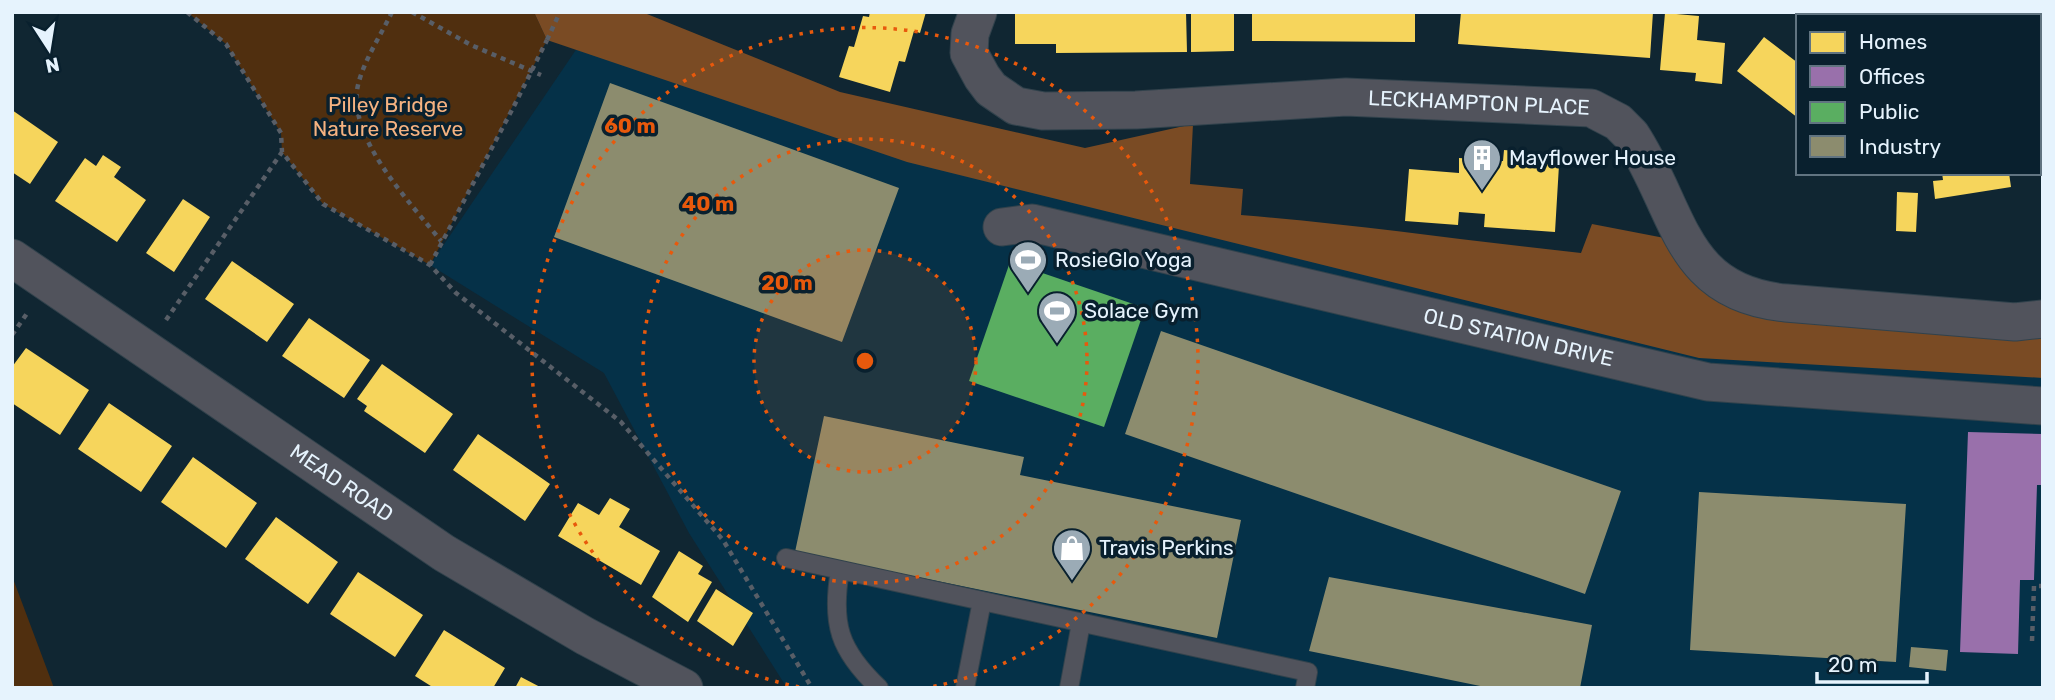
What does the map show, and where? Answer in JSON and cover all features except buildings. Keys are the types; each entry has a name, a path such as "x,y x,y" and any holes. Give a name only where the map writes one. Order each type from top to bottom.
{"street":[{"name":"LECKHAMPTON PLACE","path":"978,12 970,34 969,53 991,89 1016,106 1042,111 1136,110 1346,97 1583,106 1605,114 1631,135 1691,252 1705,271 1734,291 1751,298 1786,303 2014,321 2043,319"},
{"name":"OLD STATION DRIVE","path":"1002,227 1032,223 1709,382 2043,406"},
{"name":"MEAD ROAD","path":"12,258 444,553 584,636 684,688"}],"lane":[{"path":"786,558 1308,672 1305,688"},
{"path":"840,570 834,603 838,632 858,668 879,688"},
{"path":"965,688 982,601"},
{"path":"1069,688 1082,623"}],"path":[{"path":"187,12 226,44 281,133 282,152 323,204 361,223 430,265 456,293 621,422 723,540 812,688"},
{"path":"392,12 359,82 356,114 361,131 405,197 440,241"},
{"path":"412,12 471,45 541,75"},
{"path":"430,265 440,241 514,106 561,12"},
{"path":"146,350 282,152"},
{"path":"2032,641 2034,586 2043,586"}],"shaded area":[{"path":"534,12 642,12 840,92 1085,148 1193,124 1190,184 1243,189 1241,215 1581,253 1592,224 1680,241 1733,300 2043,325 2043,378 1699,358 907,162 547,40"},
{"path":"586,35 1038,191 2043,368 2043,688 787,688 689,533 604,373 430,265"}],"green space":[{"name":"Pilley Bridge Nature Reserve","path":"187,12 534,12 547,40 430,265 323,204 282,152 281,133 226,44"},
{"path":"12,576 54,688 12,688"}],"place":[{"name":"Mayflower House","path":"1482,192"},
{"name":"RosieGlo Yoga","path":"1028,294"},
{"name":"Solace Gym","path":"1057,345"},
{"name":"Travis Perkins","path":"1072,582"}]}
